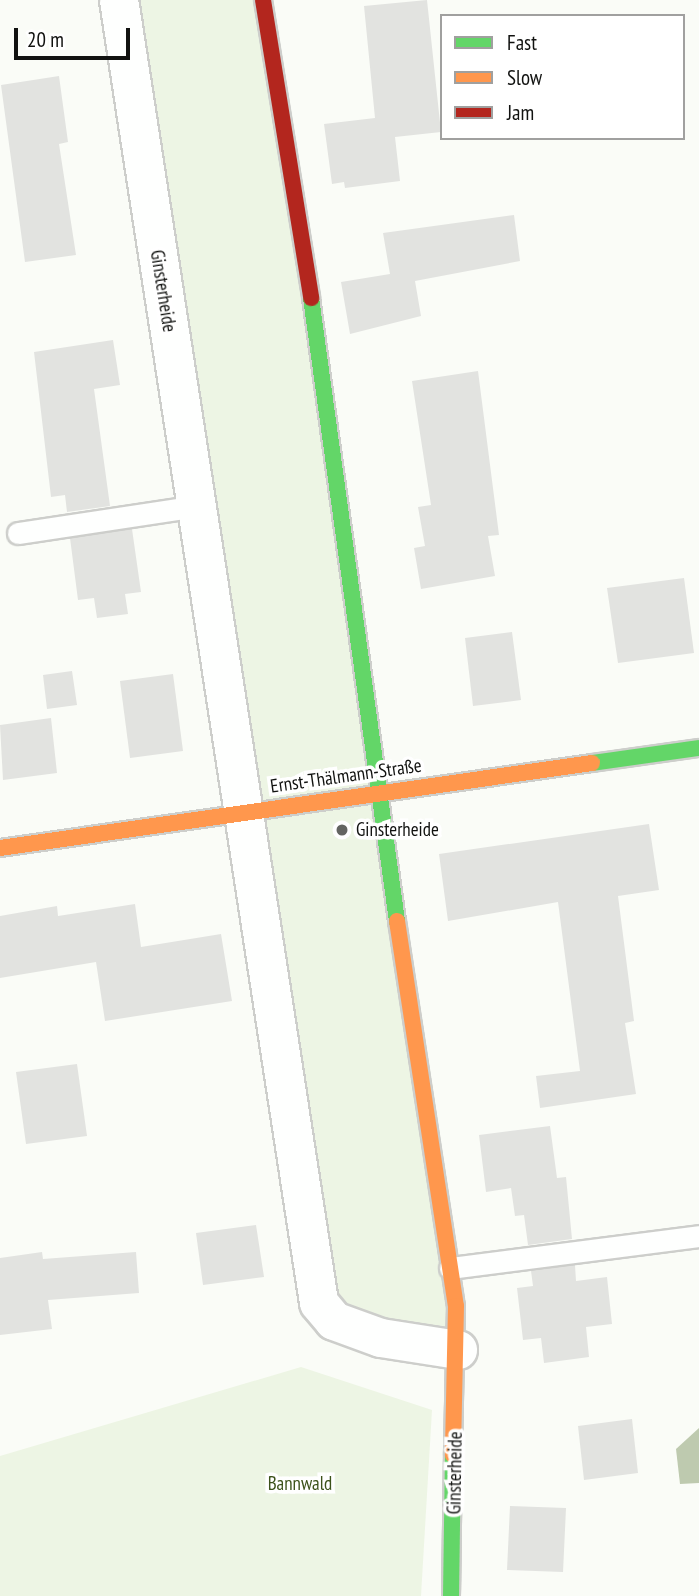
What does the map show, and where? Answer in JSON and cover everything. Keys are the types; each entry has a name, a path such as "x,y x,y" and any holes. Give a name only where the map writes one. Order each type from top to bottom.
{"street":[{"name":"Ginsterheide","path":"119,0 318,1303 334,1321 381,1338 458,1350"},
{"name":"Ginsterheide","path":"263,0 323,370 378,793 450,1268 458,1350 451,1596"},
{"name":"Ernst-Thälmann-Straße","path":"0,848 699,748"}],"lane":[{"path":"18,533 196,506"},
{"path":"450,1268 699,1236"}],"green space":[{"path":"119,0 263,0 458,1350 334,1321"},
{"name":"Bannwald","path":"301,1367 432,1410 421,1596 0,1596 0,1456"}],"shaded area":[{"path":"699,1428 699,1483 680,1484 676,1449"}],"building":[{"path":"427,0 440,132 395,137 400,181 345,188 344,182 332,184 324,124 375,118 364,6"},
{"path":"59,76 68,142 59,144 76,255 25,262 1,85"},
{"path":"514,215 520,261 415,281 421,316 350,334 341,282 390,274 383,233"},
{"path":"113,340 120,385 94,389 110,506 67,512 65,495 51,497 34,352"},
{"path":"478,371 499,535 488,536 495,576 421,589 414,548 425,546 418,507 431,505 412,381"},
{"path":"132,529 141,592 125,594 128,614 97,618 94,598 78,600 70,538"},
{"path":"684,578 694,653 618,663 607,588"},
{"path":"512,632 521,700 473,706 465,638"},
{"path":"72,671 77,705 47,709 43,675"},
{"path":"173,674 183,751 130,758 120,681"},
{"path":"51,718 57,773 3,780 0,725"},
{"path":"649,824 659,890 618,896 634,1021 625,1023 636,1094 540,1108 536,1076 580,1071 558,902 448,921 439,854"},
{"path":"135,904 141,947 221,934 232,1001 105,1021 96,962 0,978 0,916 57,906 58,916"},
{"path":"77,1064 87,1136 26,1144 16,1072"},
{"path":"550,1126 557,1178 566,1177 572,1239 528,1245 524,1215 515,1216 511,1188 486,1192 479,1135"},
{"path":"256,1225 264,1277 203,1285 196,1233"},
{"path":"42,1252 43,1259 136,1252 139,1293 48,1300 52,1329 0,1335 0,1258"},
{"path":"575,1265 576,1281 607,1277 612,1324 586,1327 589,1357 544,1363 541,1338 523,1340 517,1288 533,1286 531,1271"},
{"path":"632,1419 638,1473 584,1480 578,1426"},
{"path":"510,1506 566,1508 563,1572 507,1570"}],"traffic: fast":[{"path":"311,298 397,921"},
{"path":"592,763 699,748"},
{"path":"451,1596 453,1455"}],"traffic: slow":[{"path":"0,848 592,763"},
{"path":"397,921 456,1306 453,1455"}],"traffic: jam":[{"path":"263,0 311,298"}],"place":[{"name":"Ginsterheide","path":"342,830"}]}
